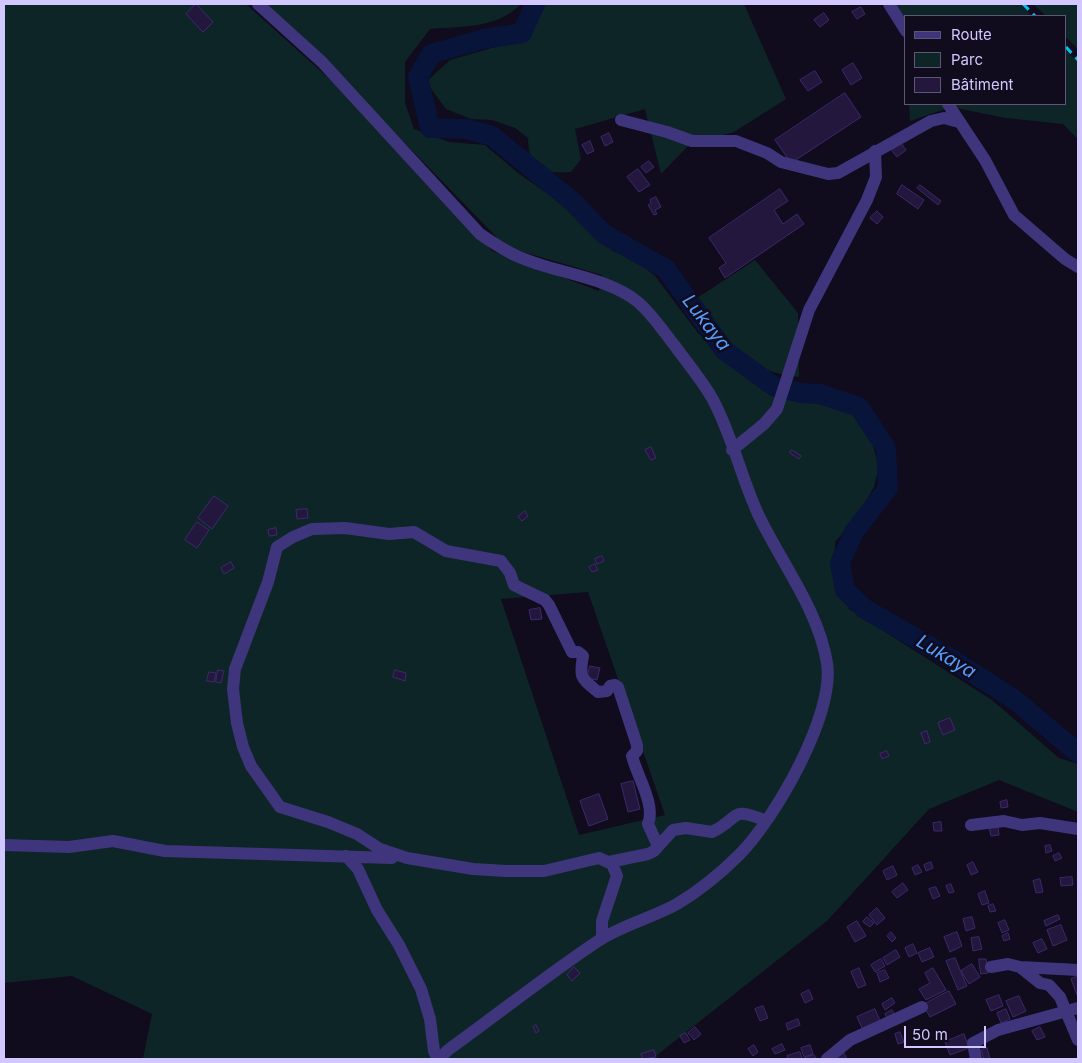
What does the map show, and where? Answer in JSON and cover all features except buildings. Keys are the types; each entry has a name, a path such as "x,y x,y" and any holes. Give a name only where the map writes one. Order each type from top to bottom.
{"street":[{"path":"258,4 322,62 480,234 500,248 520,258 629,295 653,317 696,373 716,406 761,520 798,588 817,628 828,676 820,717 804,752 766,821 740,854 676,904 602,938 448,1050 439,1059 434,1051 430,1019 421,989 399,945 377,910 358,869 346,856"},
{"path":"889,4 904,28"},
{"path":"949,105 985,160 1014,214 1052,245 1065,259 1078,267"},
{"path":"621,120 667,132 692,141 736,141 767,153 781,162 828,174 838,173 931,121 944,118 959,122"},
{"path":"732,450 764,424 777,409 809,310 867,200 876,177 875,151"},
{"path":"407,858 380,849 357,834 335,825 280,807 251,766 243,747 237,723 233,690 235,669 268,582 277,547 293,536 312,529 345,528 389,534 414,532 446,551 501,561 510,573 514,585 548,602 572,652 578,652 583,656 580,672 583,680 598,692 615,685 620,692 637,745 637,751 632,756 646,792 652,816 648,824 658,846"},
{"path":"4,845 69,847 113,841 165,851 407,858 473,869 506,871 544,870 593,858 609,862 648,854 673,830 686,828 712,832 739,813 747,813 766,821"},
{"path":"971,825 1004,821 1022,825 1040,823 1078,829"},
{"path":"602,938 602,921 617,876 609,862"},
{"path":"991,967 1008,964 1020,967 1078,970"},
{"path":"1020,967 1040,983 1049,985 1072,1009 1078,1040"},
{"path":"827,1059 850,1040 922,1007"},
{"path":"976,1059 973,1043 998,1030 1072,1009"}],"green space":[{"path":"4,4 246,4 343,91 492,251 599,291 602,275 506,247 322,58 261,4 521,4 512,12 490,22 479,25 430,29 405,62 405,103 414,129 449,142 485,145 518,173 561,203 614,252 627,253 655,276 698,333 771,394 848,409 870,436 879,466 874,487 857,517 835,542 834,579 849,609 992,700 1059,758 1078,764 1078,812 999,780 929,809 827,921 652,1059 143,1059 152,1014 72,976 4,983","holes":["588,592 665,815 579,835 501,599"]},
{"path":"542,4 744,4 786,99 734,132 690,144 661,174 645,109 575,129 581,159 571,172 545,171 539,168 531,157 528,138 515,128 492,120 471,119 446,109 426,82 450,60 523,39 534,25"},
{"path":"890,4 1020,4 1031,15 904,15 904,39"},
{"path":"1033,4 1078,4 1078,49 1067,38 1067,15 1045,15"},
{"path":"1067,51 1078,63 1078,139 1063,124 1006,118 951,107 910,121 909,105 1067,105"},
{"path":"755,260 798,313 799,377 769,371 741,358 722,339 697,298"}],"waterway":[{"name":"Lukaya","path":"535,4 522,33 483,39 431,54 418,77 430,128 467,129 492,136 572,201 604,234 666,269 724,350 775,387 801,393 820,394 859,407 886,448 888,488 854,532 840,563 845,590 865,609 945,655 1015,700 1078,753"}],"railway":[{"path":"1023,4 1034,15"},
{"path":"1067,48 1078,60"}]}
